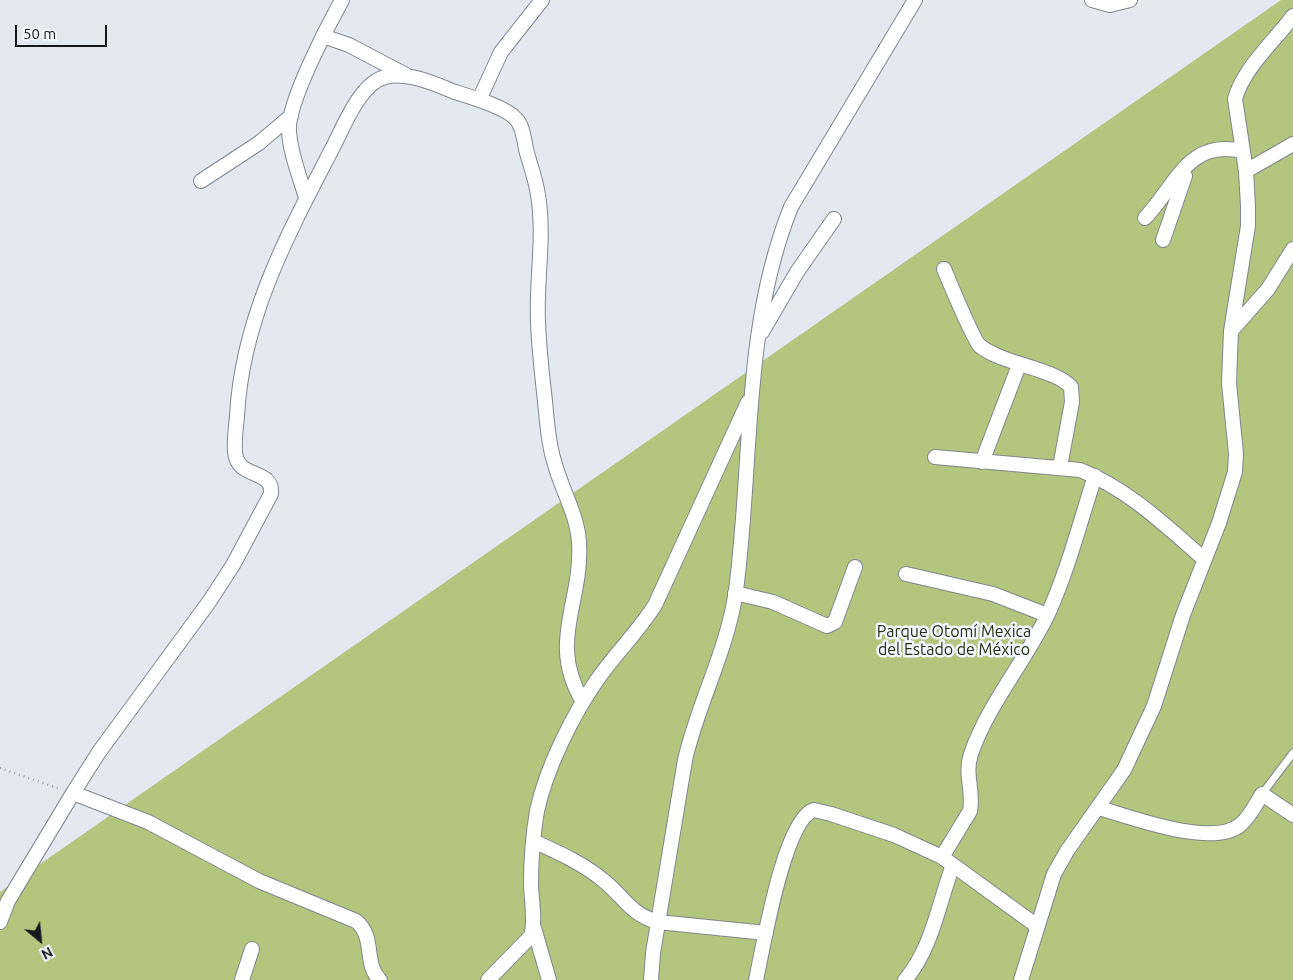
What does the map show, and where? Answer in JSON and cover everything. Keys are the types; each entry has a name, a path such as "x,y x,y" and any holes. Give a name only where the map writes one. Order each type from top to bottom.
{"street":[{"path":"306,198 290,139 289,124 323,36 342,0"},
{"path":"478,100 501,52 542,0"},
{"path":"651,980 658,922 691,734 723,639 735,593 751,397 758,337 770,272 780,235 791,207 916,0"},
{"path":"1092,0 1110,5 1130,0"},
{"path":"1021,980 1054,874 1067,851 1124,770 1154,706 1204,559 1219,523 1235,472 1236,454 1229,383 1231,331 1248,226 1246,171 1235,99 1238,88 1293,16"},
{"path":"323,36 348,45 409,77 478,100 516,119 522,131 538,196 540,251 538,323 549,440 554,463 576,522 579,542 579,559 566,634 566,651 573,686 583,702"},
{"path":"0,922 4,899 99,752 209,602 233,564 271,494 271,487 265,478 243,469 236,459 238,399 246,350 261,298 284,242 306,198 363,94 381,78 392,76 409,77"},
{"path":"201,181 258,143 291,116"},
{"path":"1246,171 1293,144"},
{"path":"1146,218 1192,160 1216,148 1242,151"},
{"path":"1163,240 1192,160"},
{"path":"758,337 797,272 834,219"},
{"path":"1231,331 1268,289 1293,249"},
{"path":"944,269 979,345 1018,365 1062,380 1071,387 1072,402 1060,467"},
{"path":"982,462 1018,365"},
{"path":"549,980 534,928 531,883 533,841 543,791 562,743 583,702 597,680 638,630 655,605 751,397"},
{"path":"936,457 1080,470 1095,476 1128,496 1204,559"},
{"path":"905,980 920,959 927,941 948,861 970,811 972,803 967,766 977,740 1047,614 1063,576 1095,476"},
{"path":"735,593 773,602 827,626 836,622 855,566"},
{"path":"906,574 993,594 1047,614"},
{"path":"73,793 148,822 259,881 356,921 365,931 373,970 380,980"},
{"path":"1099,808 1178,829 1216,834 1240,826 1262,794 1293,815"},
{"path":"756,980 787,848 798,823 809,812 822,811 894,835 948,861 1037,926"},
{"path":"533,841 591,871 605,882 635,913 658,922 766,933"},
{"path":"488,980 501,965 526,943 534,928"},
{"path":"242,980 252,949"}],"lane":[{"path":"1262,794 1293,754"}],"path":[{"path":"0,768 73,793"}],"green space":[{"name":"Parque Otomí Mexica del Estado de México","path":"1281,0 1293,0 1293,980 0,980 0,892"}]}
